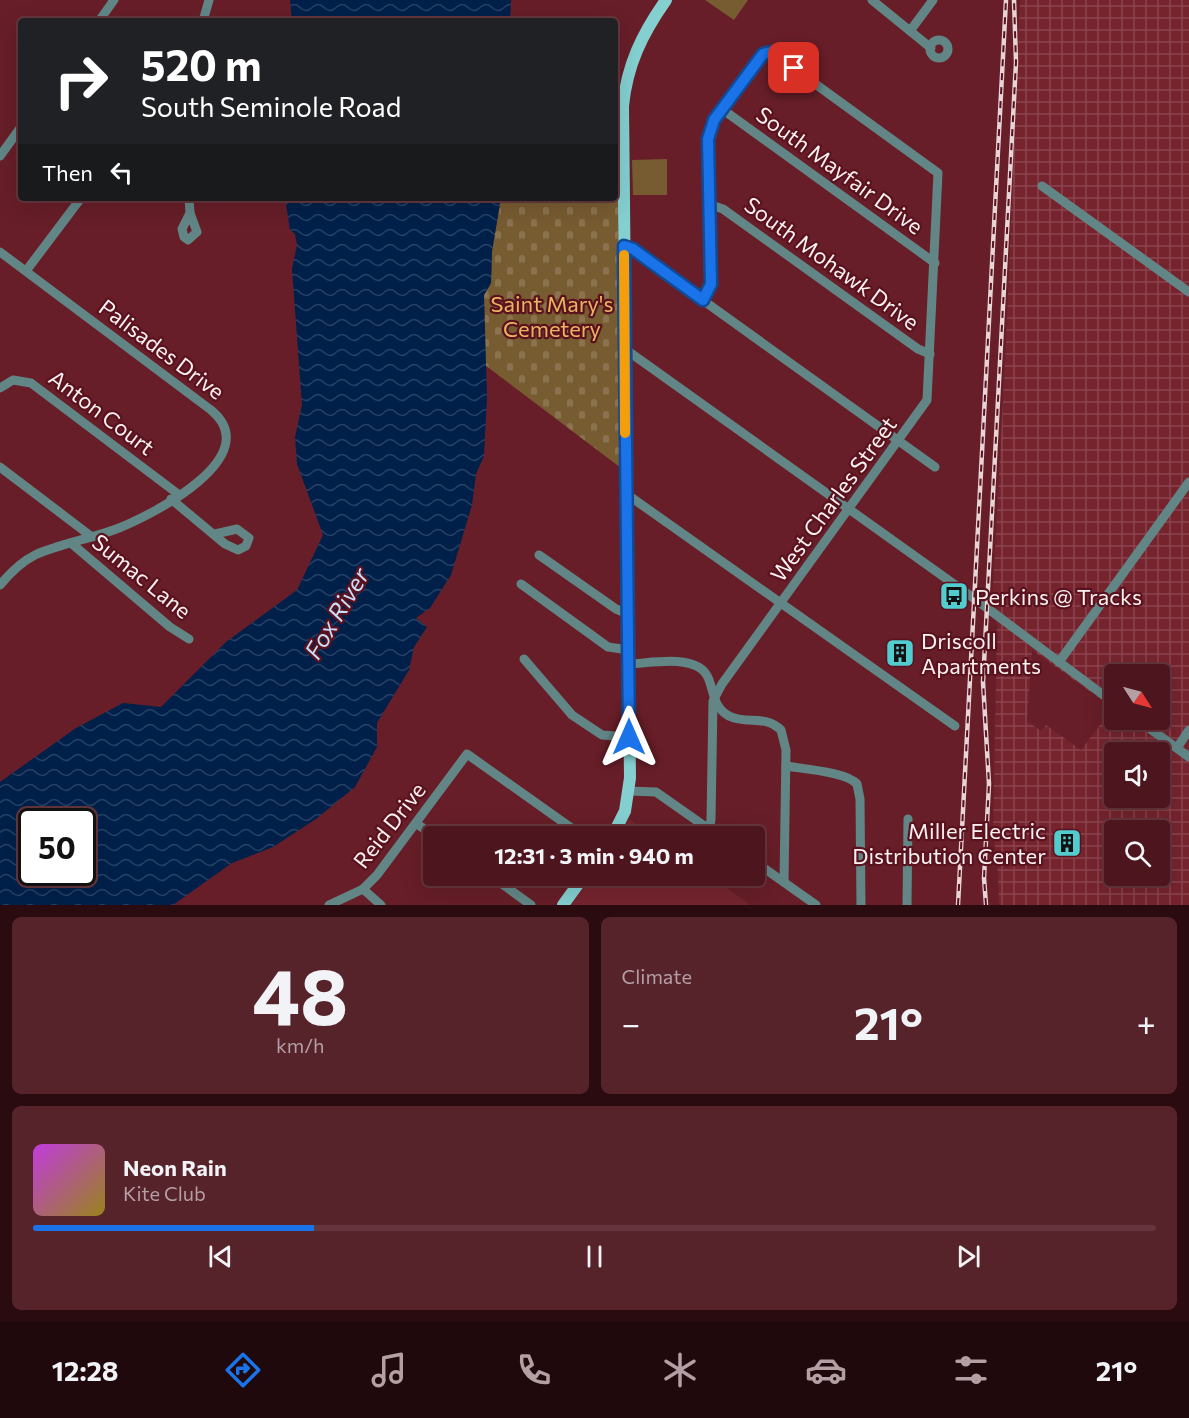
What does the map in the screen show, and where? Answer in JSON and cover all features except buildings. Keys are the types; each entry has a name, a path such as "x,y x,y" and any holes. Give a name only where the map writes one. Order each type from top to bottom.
{"main road":[{"path":"618,826 629,791 622,155 626,80 637,46 666,0"},
{"path":"563,905 577,886"}],"street":[{"path":"101,18 114,0"},
{"path":"204,18 209,0"},
{"path":"872,0 931,48"},
{"path":"909,31 933,0"},
{"name":"West Charles Street","path":"710,826 713,701 722,684 927,400 938,173 768,52 757,60 722,109"},
{"path":"703,300 711,284 709,129 722,109"},
{"name":"South Mayfair Drive","path":"722,109 935,262"},
{"path":"0,156 18,132"},
{"path":"1042,186 1189,292"},
{"path":"26,271 79,201"},
{"path":"189,201 190,213"},
{"name":"South Mohawk Drive","path":"711,205 723,209 918,349 930,354"},
{"path":"624,246 633,249 935,467"},
{"name":"Palisades Drive","path":"0,252 218,416 227,436 225,452 213,468 175,496 134,521 30,558 2,579"},
{"path":"625,350 1104,696"},
{"name":"Anton Court","path":"0,388 13,380 32,383 175,496 214,534"},
{"path":"0,467 92,537"},
{"path":"1059,662 1189,482"},
{"path":"625,493 955,726"},
{"name":"Sumac Lane","path":"71,543 170,627 189,639"},
{"path":"539,555 616,609 628,614"},
{"path":"522,584 608,647 629,650"},
{"path":"524,659 572,715 602,735 629,737"},
{"path":"629,664 682,663 698,667 711,682 713,701 732,717 765,720 776,725 785,740 784,882"},
{"path":"1152,730 1189,757"},
{"path":"1177,748 1189,730"},
{"name":"Reid Drive","path":"329,905 363,889 387,864 467,754 568,826"},
{"path":"786,766 842,774 857,784 860,799 861,905"},
{"path":"629,791 656,792 705,826"},
{"path":"907,905 908,819"},
{"path":"417,824 423,828"},
{"path":"765,869 816,905"},
{"path":"505,886 531,905"},
{"path":"363,889 381,905"}],"shaded area":[{"path":"1020,0 1189,0 1189,905 999,905 997,857 993,837 997,625 992,606 1006,343"},
{"path":"629,819 639,826 626,826"},
{"path":"585,886 724,886 751,905 571,905"}],"green space":[{"path":"705,0 748,0 734,20"},
{"path":"667,159 667,195 633,195 632,160"},
{"name":"Saint Mary's Cemetery","path":"618,188 621,468 485,365 484,295 491,283 492,251 500,201 618,201"}],"water":[{"path":"290,0 511,0 510,18 292,18"},
{"name":"Fox River","path":"285,201 500,201 492,251 491,283 484,295 487,397 484,456 476,474 472,505 451,575 430,608 416,618 427,627 414,647 409,670 377,723 377,747 355,787 316,819 273,847 232,863 173,905 0,905 0,782 76,728 123,703 161,707 226,642 297,590 323,535 297,464 295,437 302,405 292,269 297,245 295,234 290,230"}],"railway":[{"path":"958,905 1006,0"},
{"path":"986,905 984,878 989,784 983,682 1016,62 1014,0"}],"slow traffic":[{"path":"624,255 625,433"}],"place":[{"name":"Perkins @ Tracks","path":"954,596"},
{"name":"Driscoll Apartments","path":"900,653"},
{"name":"Miller Electric Distribution Center","path":"1067,843"}],"route":[{"path":"629,737 624,246 633,249 703,300 711,284 709,129 763,54 771,52 794,68"}]}
